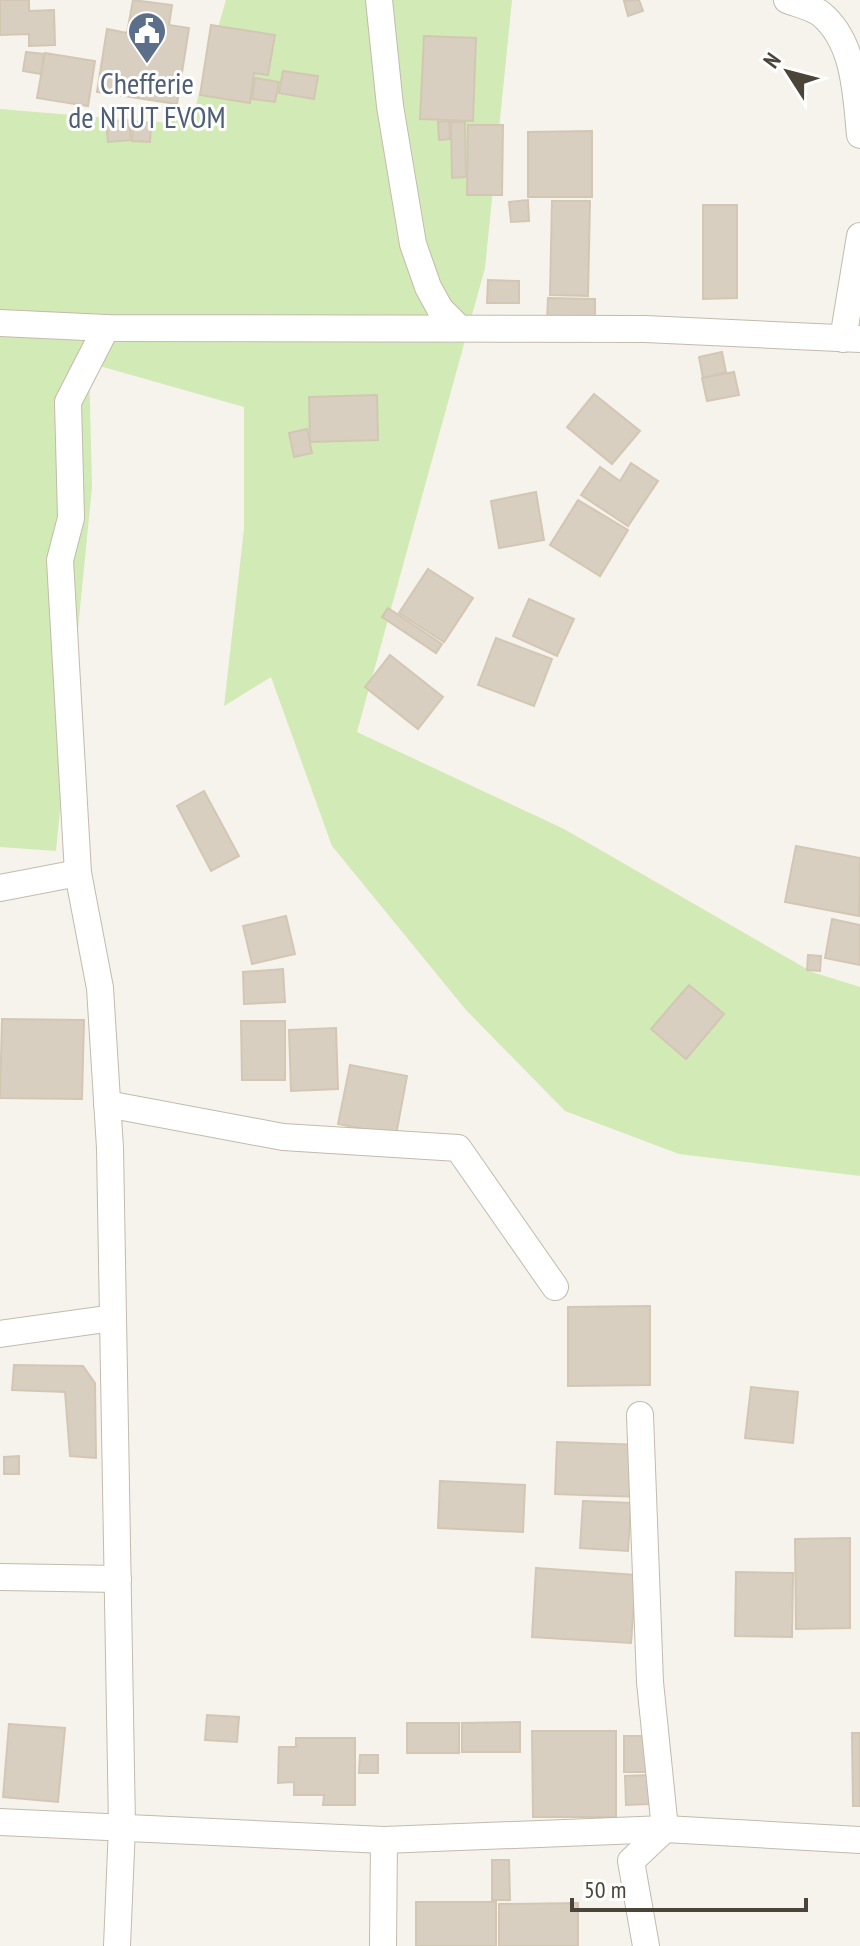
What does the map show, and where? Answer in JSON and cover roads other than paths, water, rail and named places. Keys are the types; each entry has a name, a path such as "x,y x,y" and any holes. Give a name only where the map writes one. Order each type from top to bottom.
{"street":[{"path":"379,0 390,106 413,244 428,287 440,309 459,328"},
{"path":"787,0 819,12 840,33 853,77 860,135"},
{"path":"0,323 106,328 645,329 852,339 860,236"},
{"path":"106,328 68,402 71,518 60,560 78,873 100,988 107,1104 122,1826 117,1946"},
{"path":"0,888 78,873"},
{"path":"107,1104 283,1137 458,1148 555,1287"},
{"path":"0,1334 113,1318"},
{"path":"640,1415 650,1682 665,1829"},
{"path":"0,1577 118,1579"},
{"path":"0,1822 384,1840 665,1829 860,1840"},
{"path":"646,1946 631,1861 665,1829"},
{"path":"383,1946 384,1840"}],"place":[{"name":"Chefferie de NTUT EVOM","path":"147,65"}]}
